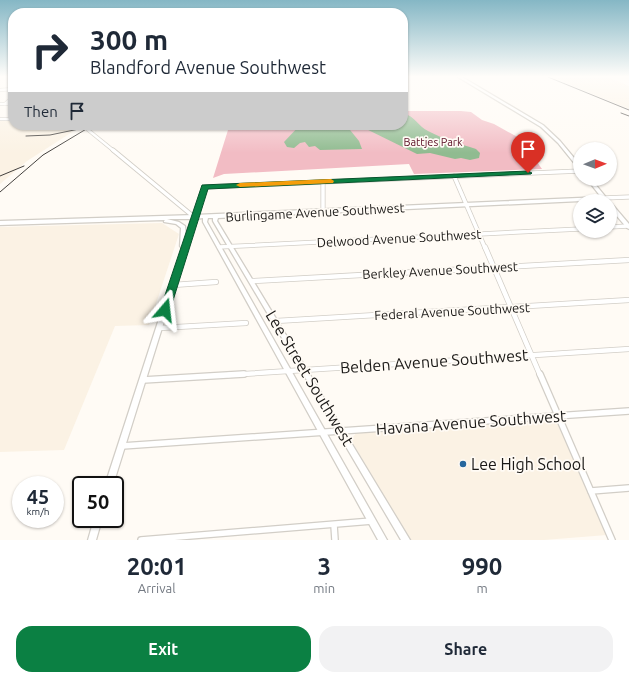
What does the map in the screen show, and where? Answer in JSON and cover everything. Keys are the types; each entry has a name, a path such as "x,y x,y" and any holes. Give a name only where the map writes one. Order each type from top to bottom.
{"street":[{"path":"502,102 542,126 559,142 573,161"},
{"path":"0,104 8,104"},
{"path":"88,130 194,217"},
{"path":"112,476 205,186 573,170"},
{"path":"454,176 612,540"},
{"path":"323,182 323,211"},
{"path":"595,186 601,194"},
{"name":"Burlingame Avenue Southwest","path":"617,199 629,197"},
{"name":"Burlingame Avenue Southwest","path":"205,219 216,216 573,201"},
{"path":"617,214 628,227"},
{"name":"Lee Street Southwest","path":"216,216 215,221 406,540"},
{"path":"0,223 194,217 205,219"},
{"path":"161,218 164,221 177,223 183,228 184,250"},
{"name":"Lee Street Southwest","path":"205,219 219,247 383,540"},
{"path":"617,227 628,227"},
{"name":"Delwood Avenue Southwest","path":"219,247 573,229"},
{"name":"Berkley Avenue Southwest","path":"252,281 629,260"},
{"path":"173,285 216,282"},
{"name":"Federal Avenue Southwest","path":"276,321 629,300"},
{"path":"160,328 246,323"},
{"name":"Belden Avenue Southwest","path":"143,380 629,349"},
{"name":"Havana Avenue Southwest","path":"122,446 629,411"},
{"path":"591,491 629,488"},
{"path":"141,540 373,521"},
{"path":"334,525 335,540"},
{"path":"92,540 95,528"}],"shaded area":[{"path":"612,102 629,102 629,109"},
{"path":"408,116 434,134 476,149 480,153 479,158 470,160 461,158 455,159 430,153 417,154 368,130 408,130"},
{"path":"8,120 8,130 75,130 27,161 0,184 0,121"},
{"path":"295,130 350,130 359,141 362,149 320,150 315,146 309,147 305,142 300,143 294,148 287,147 284,142"},
{"path":"162,223 179,234 149,325 115,326 64,450 0,452 0,227"},
{"path":"552,420 559,426 607,535 544,540 410,540 351,440 356,433"}],"green space":[{"name":"Battjes Park","path":"408,111 471,112 482,120 494,124 521,139 542,169 414,174 409,164 224,174 213,178 228,130 408,130"}],"railway":[{"path":"610,102 629,110"},
{"path":"621,113 629,116"},
{"path":"26,136 50,135 74,130"},
{"path":"0,192 43,155 85,130"},
{"path":"0,176 24,166"}],"slow traffic":[{"path":"240,185 331,181"}],"place":[{"name":"Lee High School","path":"463,464"}],"route":[{"path":"165,310 205,186 528,173"}]}
